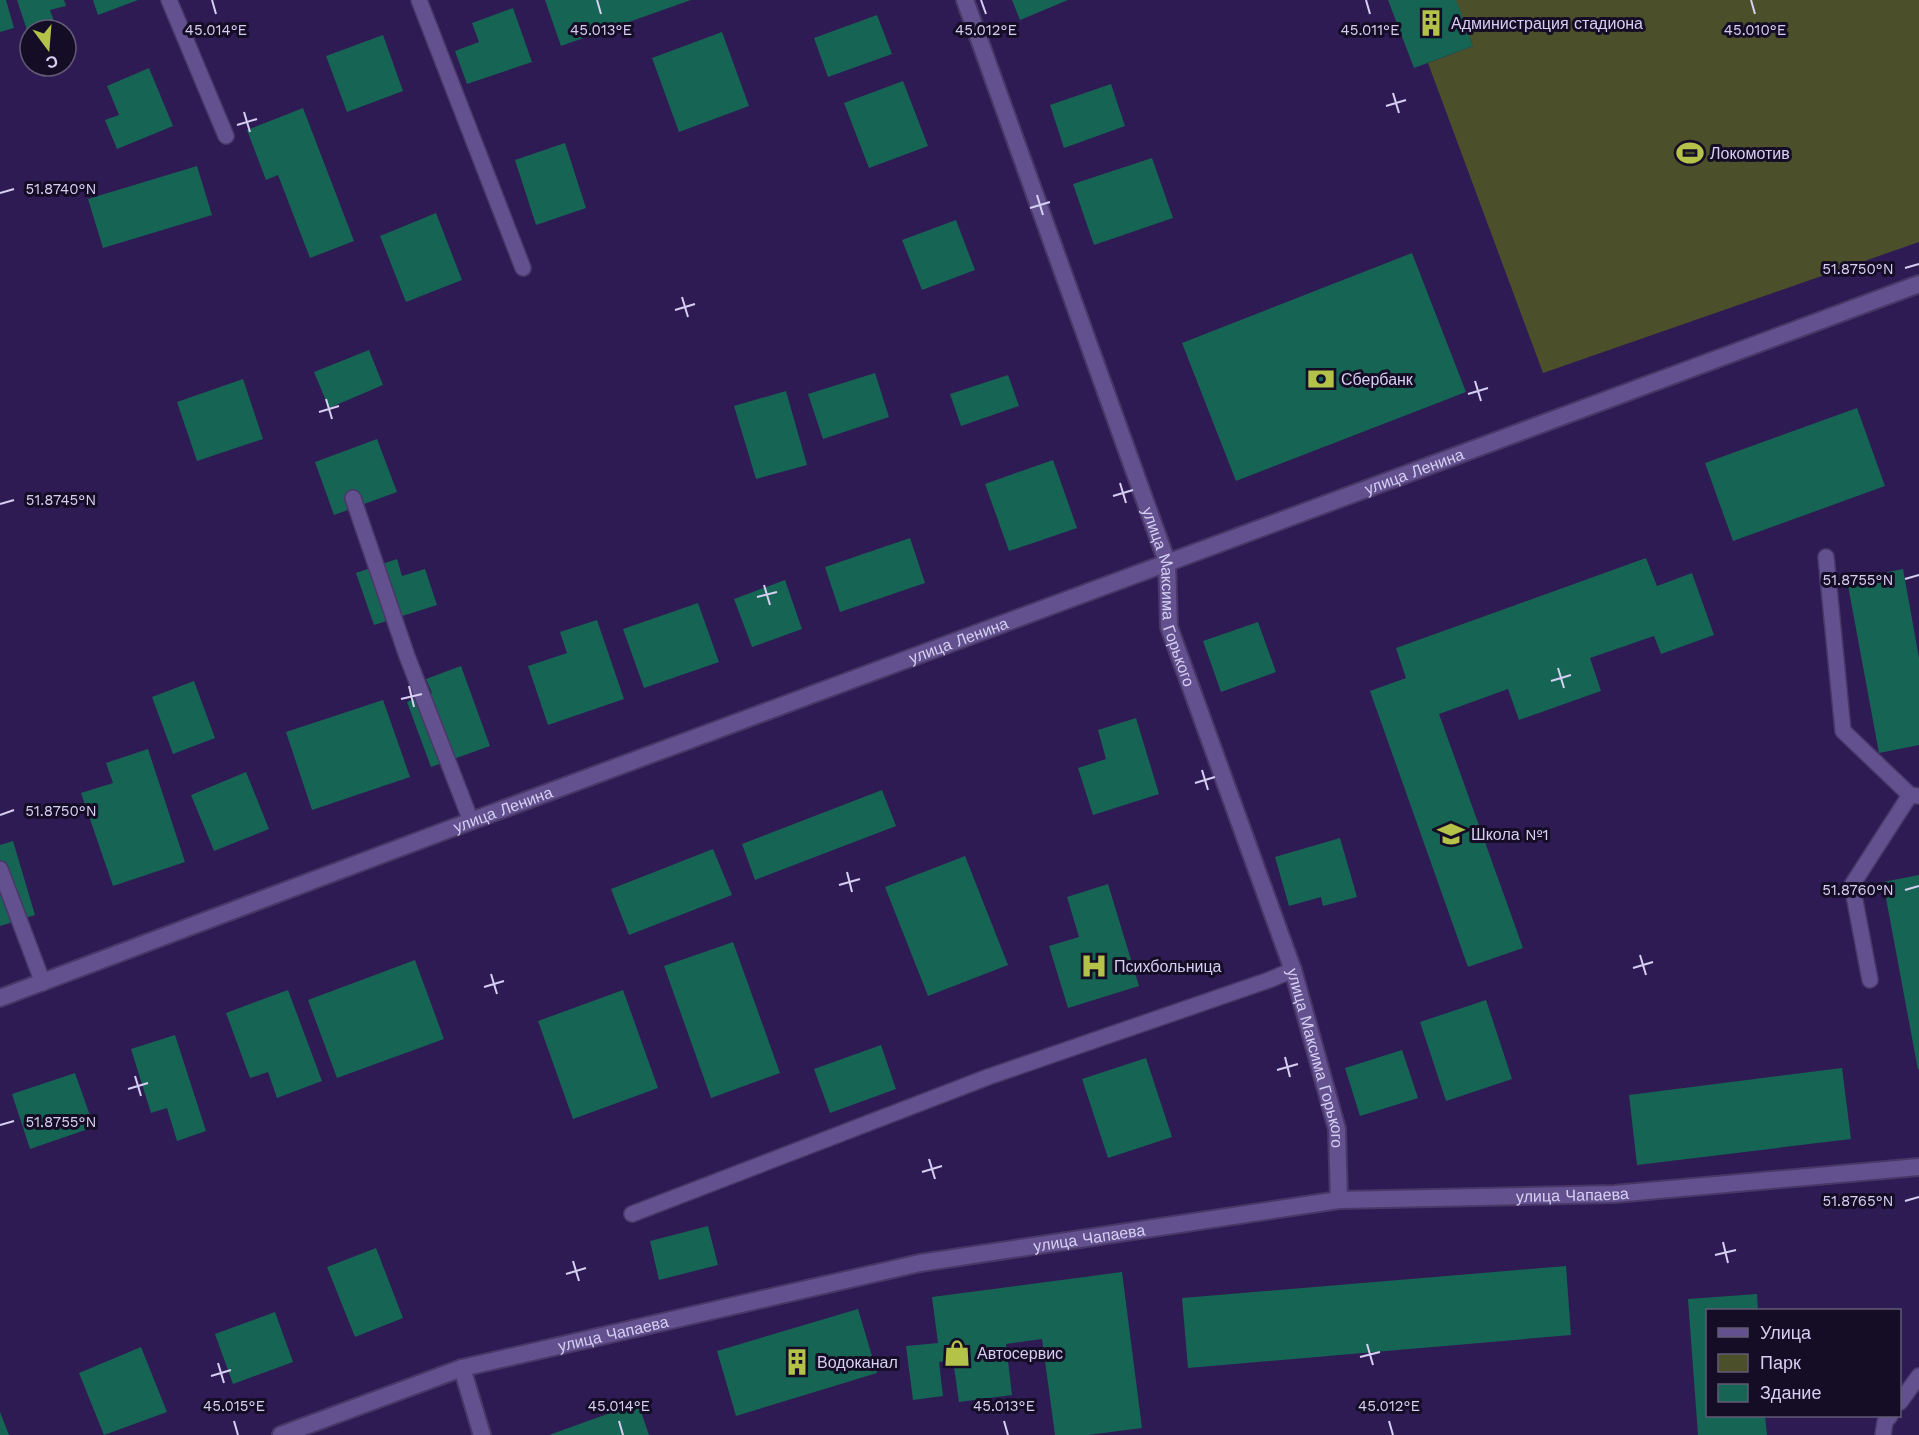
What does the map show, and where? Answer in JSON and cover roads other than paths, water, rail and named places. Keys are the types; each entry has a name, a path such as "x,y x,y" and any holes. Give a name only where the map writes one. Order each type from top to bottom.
{"street":[{"name":"улица Максима Горького","path":"965,0 1167,562 1169,627 1293,970 1337,1129 1339,1200"},
{"name":"улица Ленина","path":"0,998 1919,284"},
{"name":"улица Чапаева","path":"280,1435 462,1368 920,1263 1339,1200 1614,1194 1919,1167"},
{"path":"462,1368 482,1435"}],"lane":[{"path":"169,0 226,136"},
{"path":"419,0 523,268"},
{"path":"353,498 407,656 471,821"},
{"path":"1826,557 1843,731 1914,796 1852,885 1870,980"},
{"path":"0,869 43,982"},
{"path":"632,1214 988,1077 1293,970"},
{"path":"1901,1399 1919,1376"},
{"path":"1883,1435 1885,1422 1889,1417"}],"place":[{"name":"Администрация стадиона","path":"1431,23"},
{"name":"Локомотив","path":"1690,153"},
{"name":"Сбербанк","path":"1321,379"},
{"name":"Школа №1","path":"1451,834"},
{"name":"Психбольница","path":"1094,966"},
{"name":"Автосервис","path":"957,1353"},
{"name":"Водоканал","path":"797,1362"}]}
